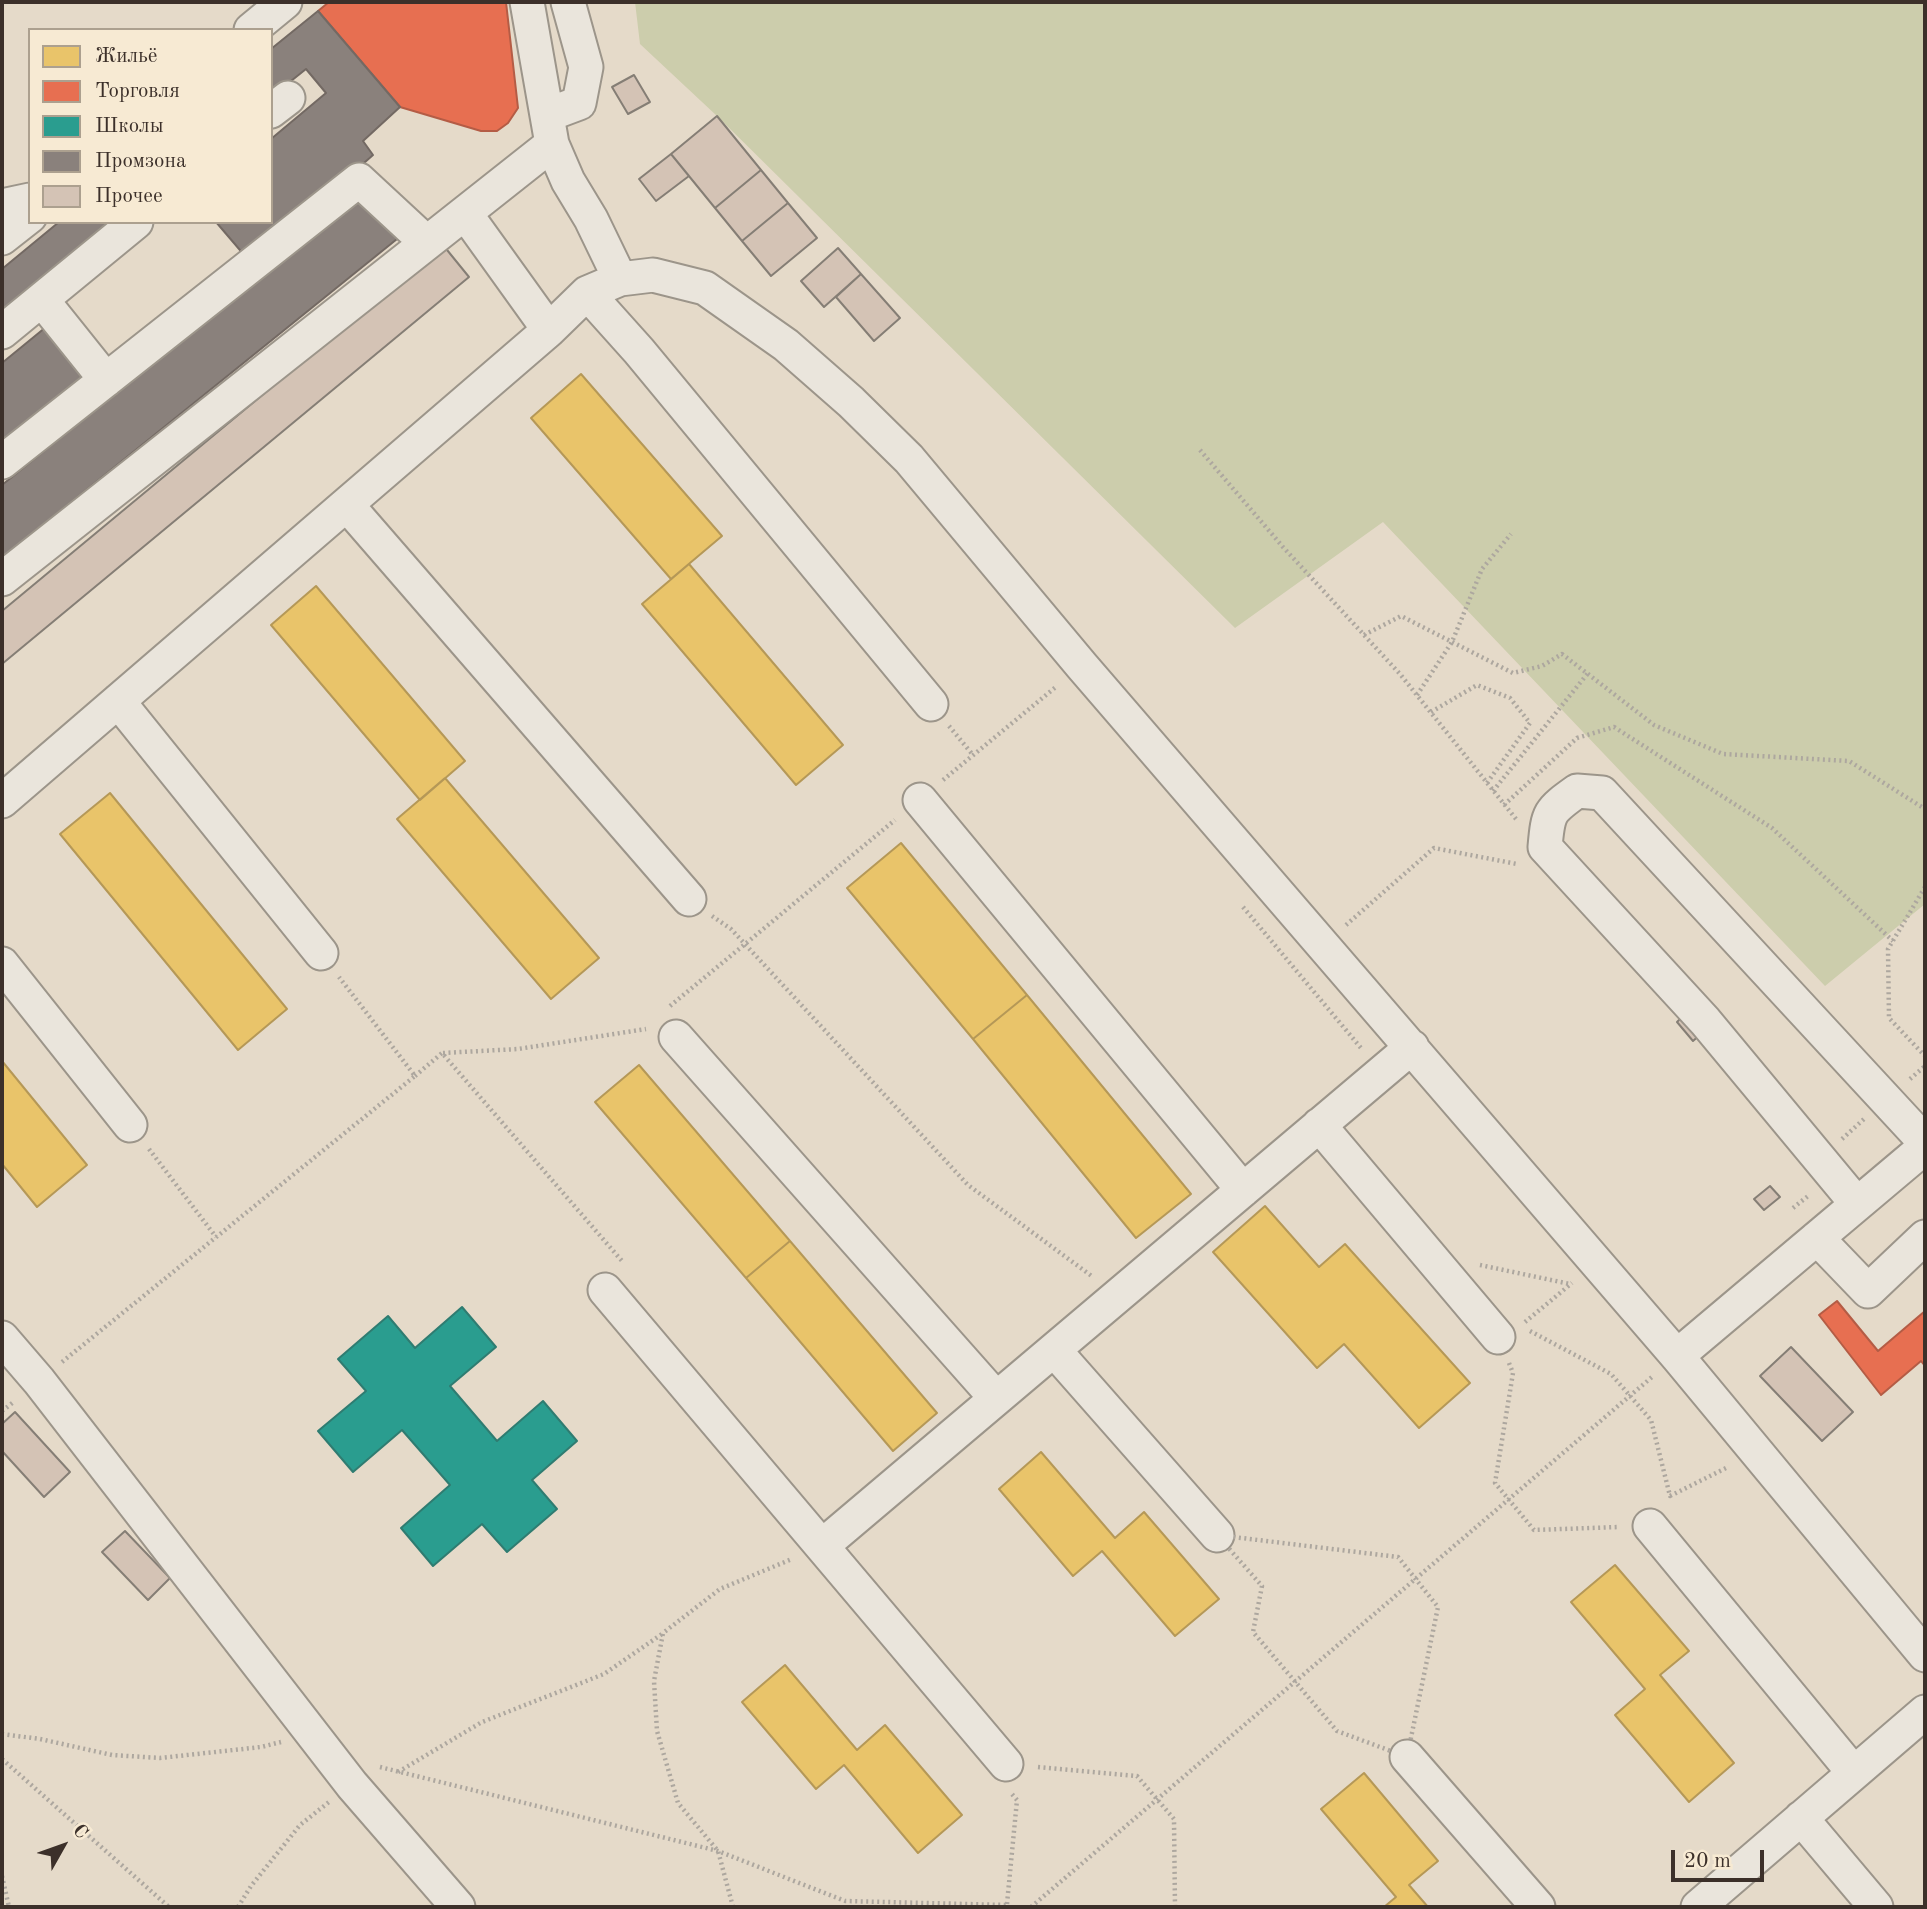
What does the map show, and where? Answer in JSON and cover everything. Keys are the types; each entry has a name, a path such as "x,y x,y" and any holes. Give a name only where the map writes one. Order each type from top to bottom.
{"street":[{"path":"253,28 285,2"},
{"path":"527,2 550,130 568,181 591,219 620,279"},
{"path":"2,579 465,213 579,103 586,67 568,2"},
{"path":"2,462 359,180 426,243"},
{"path":"2,206 28,200"},
{"path":"465,213 549,330"},
{"path":"2,239 28,218"},
{"path":"2,332 134,224"},
{"path":"2,801 549,330 587,293 620,279 653,275 705,288 786,345 909,459 1082,666 1677,1356 1925,1655"},
{"path":"587,293 639,351 931,704"},
{"path":"42,300 106,380"},
{"path":"347,505 689,899"},
{"path":"118,701 321,953"},
{"path":"1857,1204 1705,1021 1545,847 1547,825 1554,807 1577,791 1602,793 1925,1142"},
{"path":"919,800 1243,1190"},
{"path":"2,964 130,1125"},
{"path":"664,1023 996,1398"},
{"path":"822,1546 1412,1047"},
{"path":"1320,1125 1498,1337"},
{"path":"1677,1356 1925,1147"},
{"path":"1817,1238 1868,1291 1925,1237"},
{"path":"605,1290 1006,1764"},
{"path":"2,1338 39,1381 312,1735 362,1775 458,1907"},
{"path":"1054,1350 1217,1535"},
{"path":"1650,1526 1854,1773"},
{"path":"1698,1907 1925,1712"},
{"path":"1407,1756 1538,1907"},
{"path":"1801,1818 1876,1907"}],"path":[{"path":"1417,695 1452,642 1482,569 1511,534"},
{"path":"1364,635 1401,616 1513,673 1542,666 1562,654 1654,725 1723,754 1849,761 1925,809"},
{"path":"442,1053 518,1049 643,1029 664,1023 745,944 1082,666"},
{"path":"1493,791 1588,673"},
{"path":"1431,712 1477,685 1510,698 1530,723 1486,783"},
{"path":"1504,805 1577,738 1614,727 1772,828 1893,941"},
{"path":"1340,930 1434,848 1570,874"},
{"path":"1925,887 1888,949 1889,1018 1925,1056"},
{"path":"689,899 731,929 968,1185 1118,1296"},
{"path":"2,1412 415,1076 321,953"},
{"path":"643,1029 664,1023"},
{"path":"130,1125 216,1237"},
{"path":"1428,1254 1571,1284"},
{"path":"1597,1263 1520,1326 1611,1374 1651,1420 1670,1496"},
{"path":"1498,1337 1513,1373 1495,1483 1534,1530 1650,1526 1670,1496 1757,1452"},
{"path":"1031,1907 1677,1356"},
{"path":"1217,1535 1398,1558 1438,1606 1407,1756 1337,1731 1253,1632 1262,1586 1217,1535"},
{"path":"397,1773 482,1722 604,1674 720,1590 822,1546"},
{"path":"663,1633 653,1681 657,1731 678,1803 719,1851 733,1907"},
{"path":"2,1734 40,1739 113,1755 160,1758 261,1747 312,1735"},
{"path":"2,1759 169,1907"},
{"path":"238,1907 251,1886 300,1825 362,1775 397,1773 719,1851 845,1901 1007,1906 1017,1800 995,1774 1006,1764 1138,1776 1174,1819 1175,1907"},
{"path":"2,1876 9,1907"},
{"path":"845,1901 850,1907"}],"green space":[{"path":"635,2 1925,2 1925,904 1825,986 1383,522 1235,628 717,116 640,44"}],"building: Жильё":[{"path":"581,374 722,536 671,579 531,418"},
{"path":"689,564 843,745 796,785 642,604"},
{"path":"316,586 465,761 420,800 271,625"},
{"path":"445,778 599,958 551,999 397,819"},
{"path":"110,793 287,1009 238,1050 60,834"},
{"path":"901,843 1027,995 973,1039 847,888"},
{"path":"1027,995 1191,1194 1136,1238 973,1039"},
{"path":"2,1061 87,1165 37,1207 2,1164"},
{"path":"639,1065 790,1241 746,1278 595,1102"},
{"path":"1265,1206 1319,1267 1345,1244 1470,1383 1419,1428 1344,1344 1317,1368 1213,1252"},
{"path":"790,1241 937,1413 893,1451 746,1278"},
{"path":"1041,1452 1115,1538 1144,1512 1219,1599 1175,1636 1102,1551 1073,1576 999,1489"},
{"path":"1615,1565 1689,1651 1660,1675 1734,1763 1689,1802 1615,1715 1645,1689 1571,1602"},
{"path":"785,1665 857,1750 885,1725 962,1815 918,1853 844,1765 816,1789 742,1702"},
{"path":"1364,1773 1438,1861 1409,1885 1428,1907 1384,1907 1396,1897 1321,1809"}],"building: Торговля":[{"path":"329,2 506,2 518,108 508,123 497,131 481,131 400,107 318,11"},
{"path":"1837,1301 1878,1351 1925,1311 1925,1366 1921,1361 1881,1395 1819,1315"}],"building: Школы":[{"path":"462,1307 496,1347 450,1386 497,1441 543,1401 577,1441 532,1480 557,1509 507,1552 482,1524 433,1566 401,1528 450,1485 402,1430 353,1472 318,1431 366,1391 338,1359 388,1316 415,1348"}],"building: Промзона":[{"path":"318,11 400,107 363,141 373,155 251,263 218,224 273,224 273,137 326,93 306,69 273,95 273,47"},
{"path":"362,194 397,239 2,558 2,485"},
{"path":"57,224 111,224 2,311 2,269"},
{"path":"46,327 87,377 2,446 2,363"}],"building: Прочее":[{"path":"634,75 650,102 628,114 612,87"},
{"path":"717,116 761,170 715,208 671,154"},
{"path":"671,154 689,176 656,201 639,179"},
{"path":"761,170 788,203 742,241 715,208"},
{"path":"788,203 817,238 771,276 742,241"},
{"path":"443,245 469,277 2,664 2,611"},
{"path":"838,248 861,274 824,307 801,281"},
{"path":"861,274 900,318 874,341 836,297"},
{"path":"1685,1014 1702,1033 1693,1041 1677,1022"},
{"path":"1770,1186 1780,1197 1764,1210 1754,1199"},
{"path":"1791,1347 1853,1412 1822,1441 1760,1376"},
{"path":"15,1412 70,1472 44,1497 2,1451 2,1424"},
{"path":"125,1531 170,1578 148,1600 102,1552"}]}
